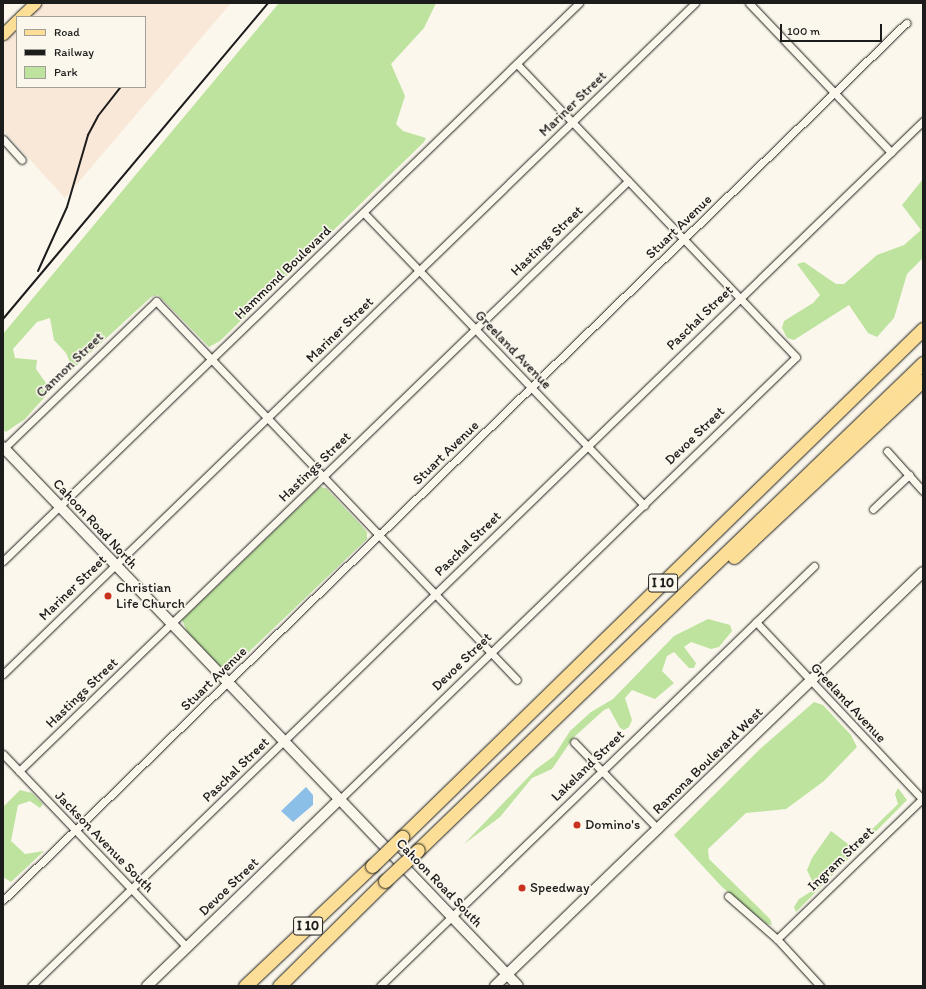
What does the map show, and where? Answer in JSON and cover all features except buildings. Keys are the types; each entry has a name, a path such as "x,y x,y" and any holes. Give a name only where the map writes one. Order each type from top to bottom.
{"highway":[{"name":"I 10","path":"244,986 372,866 923,329"},
{"name":"I 10","path":"279,986 653,622 923,363"},
{"path":"653,622 678,607 750,542 923,380"}],"main road":[{"path":"21,16 35,3"},
{"path":"3,34 16,21"}],"street":[{"name":"Hammond Boulevard","path":"3,561 364,213 579,3"},
{"name":"Mariner Street","path":"3,674 695,3"},
{"path":"749,3 891,152"},
{"name":"Stuart Avenue","path":"3,900 228,684 906,23"},
{"path":"517,64 739,298"},
{"name":"Paschal Street","path":"31,986 923,121"},
{"path":"3,139 6,148 22,160"},
{"name":"Hastings Street","path":"19,771 628,181"},
{"name":"Greeland Avenue","path":"364,213 644,505"},
{"name":"Devoe Street","path":"147,986 796,357 739,298"},
{"name":"Cannon Street","path":"3,448 156,301 212,360"},
{"path":"212,360 434,595 517,680"},
{"name":"Cahoon Road North","path":"3,448 284,742"},
{"path":"887,451 923,491"},
{"path":"873,509 909,475"},
{"name":"Lakeland Street","path":"380,986 814,566"},
{"name":"Ramona Boulevard West","path":"495,986 923,572"},
{"name":"Greeland Avenue","path":"756,622 810,682 923,799"},
{"path":"284,742 339,800"},
{"path":"574,742 658,829"},
{"name":"Jackson Avenue South","path":"3,754 187,947"},
{"name":"Ingram Street","path":"778,939 923,799"},
{"name":"Cahoon Road South","path":"339,800 518,986"},
{"path":"728,896 778,939 820,986"}],"shaded area":[{"path":"44,3 231,3 65,198 3,130 3,42 16,30 16,88 146,88 146,16 30,16"}],"green space":[{"path":"279,3 436,3 424,28 391,64 405,96 396,124 403,131 426,138 424,142 220,341 209,347 158,295 151,297 73,369 66,353 54,340 50,318 37,322 13,349 15,358 37,360 36,369 51,390 25,419 6,432 3,429 3,334"},
{"path":"923,179 923,258 907,274 894,318 877,337 868,333 849,305 794,340 787,338 782,328 784,321 813,303 820,295 797,264 804,262 836,284 844,284 877,255 904,245 921,230 902,205"},
{"path":"320,487 326,488 361,525 367,532 367,539 231,669 221,667 188,633 182,620"},
{"path":"708,619 730,625 732,631 719,647 711,649 691,642 684,647 696,663 694,668 689,668 674,652 667,656 662,671 674,683 655,699 632,690 625,698 632,720 629,727 624,730 620,728 609,708 604,710 573,738 552,769 532,778 500,817 464,844 535,770 554,756 570,731 591,712 613,699 674,636"},
{"path":"814,702 823,705 851,735 857,747 824,781 786,809 746,813 708,849 709,859 770,919 772,925 767,924 722,887 674,835 760,749"},
{"path":"898,788 907,800 796,912 794,907 799,899 812,891 814,885 807,870 812,858 831,831 848,844 858,843 898,804 895,794"},
{"path":"20,790 32,793 43,804 40,808 30,801 18,805 11,841 25,854 44,851 11,882 3,877 3,807"}],"water":[{"path":"306,787 313,795 313,805 293,822 281,811"}],"railway":[{"path":"3,319 268,3"},
{"path":"38,271 67,207 88,135 98,116 120,88"}],"place":[{"name":"Christian Life Church","path":"108,596"},
{"name":"Domino's","path":"577,825"},
{"name":"Speedway","path":"522,888"}]}
